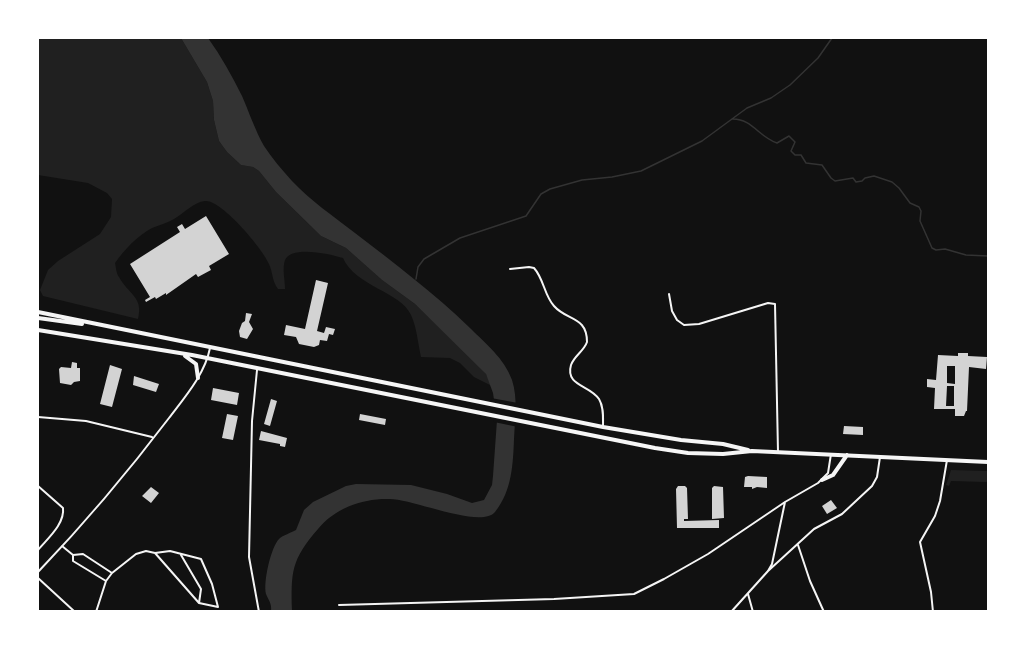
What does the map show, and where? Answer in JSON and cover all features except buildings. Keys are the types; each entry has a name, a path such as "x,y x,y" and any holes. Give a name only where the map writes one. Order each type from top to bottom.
{"main road":[{"path":"38,312 603,427 646,435 723,444 752,451"},
{"path":"38,318 97,325"},
{"path":"38,330 208,358 499,418 688,453 723,454 752,451 988,462"},
{"path":"182,354 194,362 198,378"},
{"path":"645,446 646,435"},
{"path":"822,480 832,475 848,454"}],"street":[{"path":"510,269 534,268 553,305 584,327 587,336 586,344 572,363 571,375 574,382 590,390 599,399 603,427"},
{"path":"669,294 672,311 677,320 689,325 768,303 775,304 778,452"},
{"path":"38,572 105,500 154,438 198,378 208,358 210,347"},
{"path":"257,369 252,421 249,557 258,612"},
{"path":"38,417 86,421 154,438"},
{"path":"339,605 634,594 708,554 822,480 829,469 831,454"},
{"path":"731,612 768,571 814,529 842,514 872,486 877,477 880,457"},
{"path":"933,612 920,542 935,516 940,501 947,460"},
{"path":"38,486 63,508 63,513 53,532 38,550"},
{"path":"768,571 772,564 785,502"},
{"path":"798,545 810,581 824,612"},
{"path":"62,546 73,555 83,554 112,573"},
{"path":"96,612 106,581 112,573 136,554 146,551 155,553 170,551 201,559 212,584 218,607 199,603 155,553"},
{"path":"181,554 201,588 199,603"},
{"path":"73,555 73,561 106,581"},
{"path":"38,578 75,612"},
{"path":"748,594 753,612"}],"shaded area":[{"path":"38,38 181,38 207,82 213,101 214,120 219,141 227,152 241,165 253,167 259,171 276,192 321,236 346,248 382,280 415,304 479,365 492,386 474,377 460,363 450,358 421,357 415,325 406,307 357,275 343,258 312,252 289,255 284,267 285,289 278,289 269,264 259,248 231,216 212,202 205,201 197,204 174,219 147,231 132,243 115,263 118,275 137,301 138,319 43,296 40,290 48,270 100,234 111,217 112,199 107,193 88,183 38,175"},
{"path":"181,38 208,38 242,96 264,146 288,177 314,202 414,279 456,315 499,358 509,372 514,387 516,409 512,468 505,495 495,512 487,516 476,517 390,499 370,500 341,510 318,529 302,549 294,567 292,611 271,611 271,604 265,589 267,573 276,543 296,530 304,510 313,502 346,486 356,484 411,485 472,503 484,500 492,485 493,476 497,420 493,393 486,374 415,304 382,280 346,248 321,236 276,192 259,171 253,167 241,165 227,152 219,141 214,120 213,101 207,82"},
{"path":"951,470 988,471 988,481 951,481 949,486 946,485"}],"pier":[{"path":"491,398 518,403 518,427 494,422"}],"waterway":[{"path":"416,279 418,267 424,259 460,238 526,216 541,194 550,189 582,180 641,171 702,141 747,108 771,98 790,85 818,58 832,38"},
{"path":"733,119 751,125 765,137 777,143 789,136 795,142 791,151 795,155 801,155 806,163 822,165 835,181 853,178 856,182 874,176 892,182 910,203 919,207 920,221 932,248 966,255 988,256"}]}
